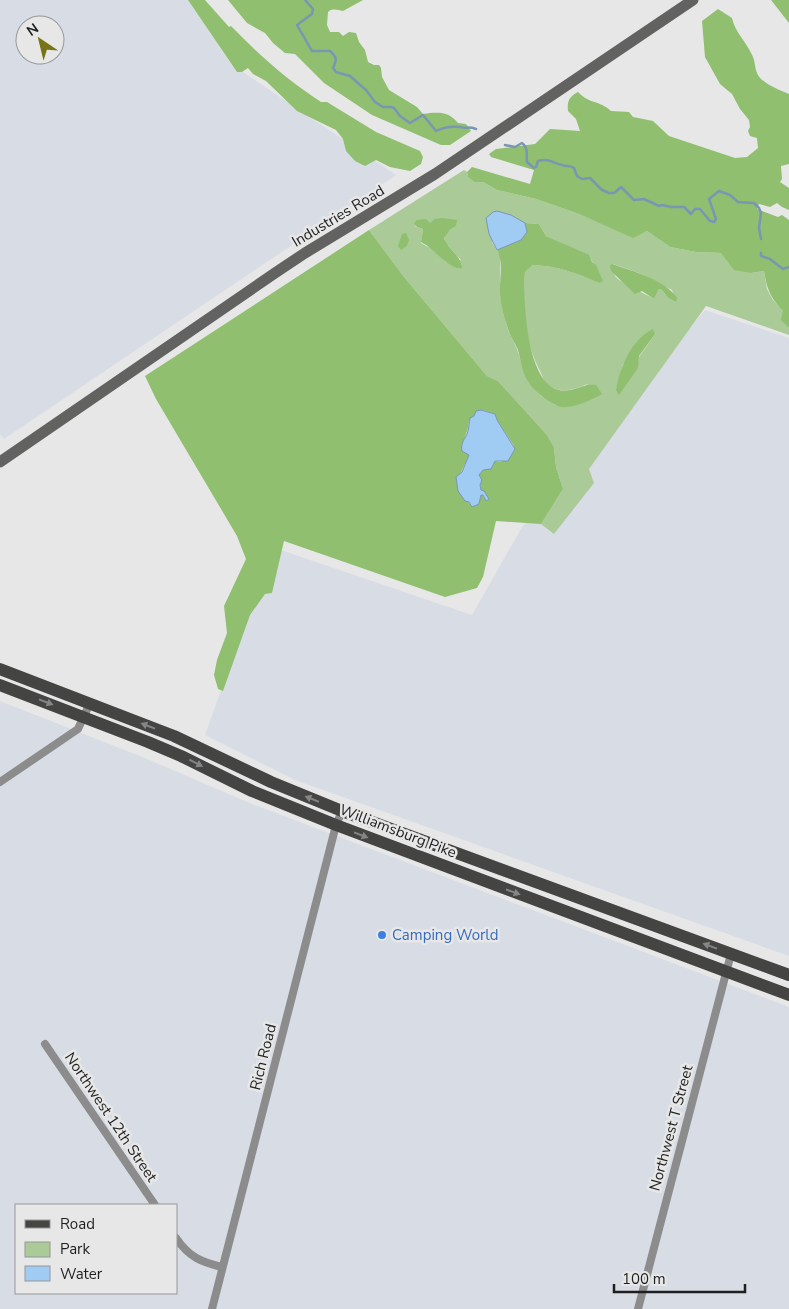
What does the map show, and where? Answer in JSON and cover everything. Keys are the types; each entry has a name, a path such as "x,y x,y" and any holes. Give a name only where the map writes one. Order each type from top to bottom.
{"main road":[{"name":"Williamsburg Pike","path":"0,669 174,736 271,782 342,811 789,976"},
{"name":"Williamsburg Pike","path":"0,685 181,756 252,790 336,825 789,995"}],"street":[{"name":"Industries Road","path":"1,458 298,258 435,174 693,0"},
{"path":"0,782 78,729 90,703"},
{"name":"Rich Road","path":"212,1309 336,825 342,811"},
{"name":"Northwest T Street","path":"638,1309 731,954"},
{"name":"Northwest 12th Street","path":"45,1044 154,1204"},
{"path":"178,1240 190,1254 203,1263 222,1267"}],"shaded area":[{"path":"0,0 188,0 231,64 396,175 4,439 0,434"},
{"path":"705,310 789,338 789,956 295,780 205,735 272,547 472,615 522,527"},
{"path":"0,701 145,758 252,804 789,1007 789,1309 0,1309"}],"green space":[{"path":"188,0 205,0 229,27 231,26 274,67 321,102 327,102 376,132 420,151 423,157 421,164 410,171 390,167 376,160 365,166 355,161 346,151 343,139 336,130 297,111 266,81 253,74 248,68 242,72 237,72"},
{"path":"228,0 363,0 343,11 333,10 328,12 327,25 330,32 339,32 343,36 349,32 356,33 359,42 365,50 368,62 379,65 382,77 389,90 417,107 423,114 447,114 458,123 466,124 471,131 450,145 441,145 372,115 324,83 295,54 285,53 265,33 247,23"},
{"path":"771,0 789,0 789,23"},
{"path":"718,9 732,18 753,57 759,76 771,86 789,94 789,164 781,166 782,179 780,182 789,188 789,210 777,203 770,207 759,204 757,209 778,217 782,215 789,220 789,328 781,320 783,311 770,292 764,271 751,273 734,270 721,253 696,252 670,247 647,231 633,238 579,214 536,199 497,190 483,182 475,182 468,177 467,172 472,167 530,184 534,170 491,157 489,154 496,149 535,144 550,129 580,131 576,119 568,111 569,100 578,92 611,111 629,112 633,117 653,121 669,136 735,158 747,157 758,148 757,138 750,136 748,131 750,127 749,120 740,109 732,94 720,84 705,57 702,21"},
{"path":"464,170 467,172 468,177 483,182 497,190 536,199 579,214 633,237 647,231 670,247 696,252 721,253 751,273 764,271 767,289 773,300 783,311 789,328 789,335 706,306 589,469 594,483 554,534 541,524 563,489 556,467 554,447 547,435 498,381 487,376 404,277 369,230","holes":["511,215 525,223 539,224 546,236 589,256 598,271 599,283 559,268 533,265 525,272 524,297 528,335 531,348 544,380 552,387 562,390 588,384 555,405 541,396 529,383 508,330 500,294 500,256 492,242","430,224 456,226 444,237 446,243 461,260 446,262 437,252 421,243 423,229 414,226","613,264 639,273 672,290 676,302 668,298 659,289 654,299 627,285 615,276","655,334 639,357 637,368 616,390 623,364"]},
{"path":"426,219 430,223 435,219 457,220 456,226 444,238 457,255 462,268 457,268 447,263 421,242 423,229 417,227 414,223 417,220"},
{"path":"525,223 539,224 546,236 589,255 603,281 599,283 551,267 533,265 525,272 526,319 533,356 539,372 548,384 559,390 564,391 587,385 596,385 602,394 575,405 561,407 556,405 545,399 532,386 525,375 518,350 504,316 500,295 500,260 497,250 521,240 527,232"},
{"path":"369,230 404,277 487,376 498,381 547,435 554,447 556,467 563,489 541,524 496,521 483,577 477,588 445,597 284,541 272,593 265,594 250,615 223,691 218,689 214,675 217,660 227,633 224,606 246,559 237,536 156,399 145,376","holes":["483,410 495,414 514,446 514,450 501,462 494,461 493,466 483,470 479,475 481,490 489,499 486,501 483,495 480,495 479,504 471,506 459,492 457,486 469,455 462,451 463,443 469,421 476,412"]},
{"path":"406,233 409,240 407,246 401,250 398,246 402,234"},
{"path":"612,264 657,281 672,292 677,298 676,302 668,298 659,289 654,299 642,291 635,294 611,271 610,266"},
{"path":"653,329 655,334 639,356 638,368 619,395 616,390 618,381 628,355 638,340"}],"water":[{"path":"497,211 511,215 525,223 527,232 521,240 497,250 489,234 486,218"},
{"path":"481,410 495,414 515,449 508,461 495,461 491,469 483,470 479,475 482,480 481,490 484,491 489,499 486,501 483,495 481,495 479,504 472,507 458,491 456,477 462,472 469,455 462,451 462,443 468,431 470,418 474,416 476,411"}],"waterway":[{"path":"305,0 313,9 312,14 297,25 312,51 330,51 336,59 333,68 336,72 350,76 366,90 375,102 383,107 394,108 400,116 410,123 423,115 436,131 451,127 476,129"},
{"path":"505,145 515,147 522,143 526,149 527,162 534,168 538,161 551,161 574,168 577,176 582,179 590,178 602,190 609,193 614,193 621,187 634,200 644,199 659,206 684,207 691,214 695,209 700,209 710,221 714,222 716,219 709,199 719,191 730,195 738,202 754,203 761,213 759,228 761,239"},
{"path":"761,253 761,256 770,259 783,269 789,267"}],"place":[{"name":"Camping World","path":"382,935"}]}
